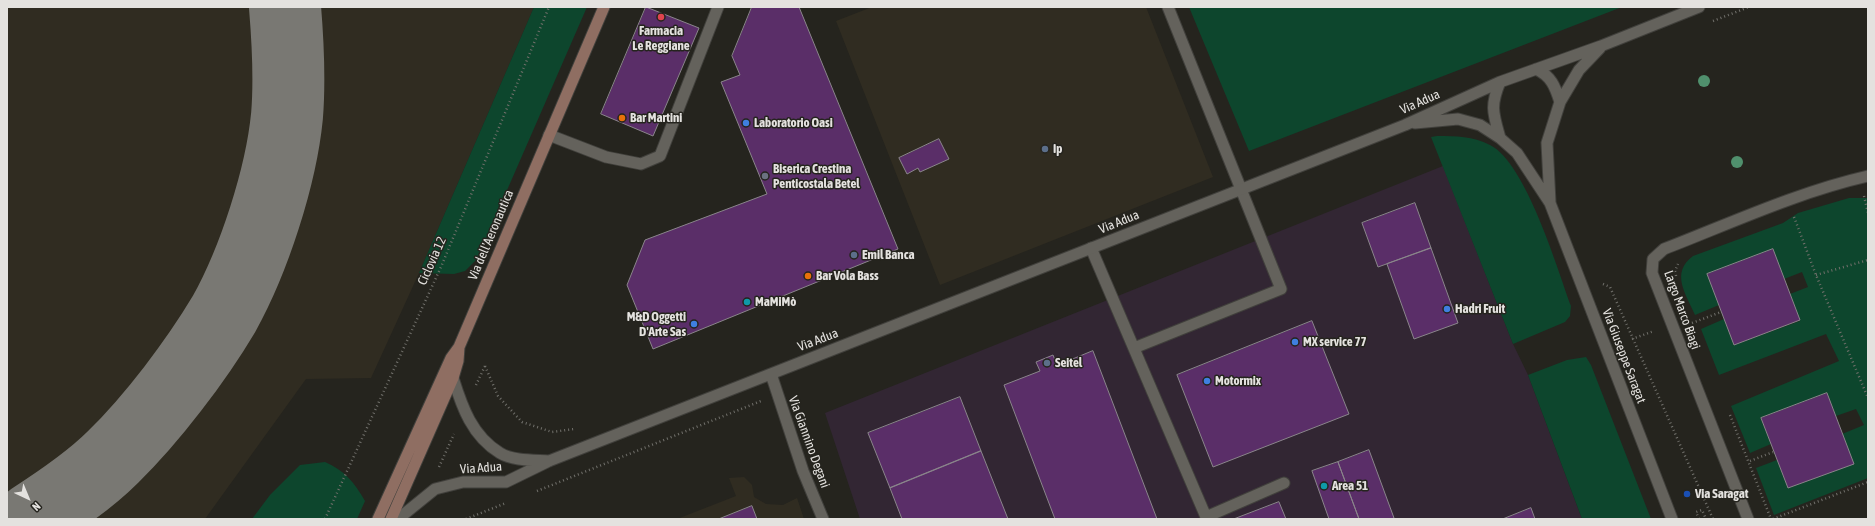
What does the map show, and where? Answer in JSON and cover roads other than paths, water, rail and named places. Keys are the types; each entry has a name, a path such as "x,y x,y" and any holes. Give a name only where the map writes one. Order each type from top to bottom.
{"main road":[{"name":"Via dell'Aeronautica","path":"378,519 450,358 459,347 604,7"},
{"name":"Via dell'Aeronautica","path":"391,519 452,378 458,361 459,347"}],"street":[{"path":"1134,348 1281,289 1168,7"},
{"name":"Via Adua","path":"398,519 435,489 463,482 506,482 550,461 1405,124 1500,82 1601,46 1699,7"},
{"path":"549,135 613,159 641,164 660,156 717,8"},
{"name":"Via Giuseppe Saragat","path":"1550,203 1547,143 1560,102 1579,70 1601,46"},
{"path":"1536,68 1546,74 1554,84 1560,102"},
{"path":"1500,82 1493,99 1494,116 1500,138"},
{"name":"Via Giuseppe Saragat","path":"1405,124 1458,119 1480,125 1500,138 1517,154 1550,203 1672,519"},
{"name":"Largo Marco Biagi","path":"1748,519 1652,273 1653,259 1664,249 1821,188 1868,176"},
{"path":"1091,248 1206,517 1284,483"},
{"name":"Via Giannino Degani","path":"771,374 803,471 823,519"},
{"name":"Via Adua","path":"452,378 464,412 472,426 479,435 500,453 519,458 550,461"}],"place":[{"name":"Farmacia Le Reggiane","path":"661,17"},
{"name":"Bar Martini","path":"622,118"},
{"name":"Laboratorio Oasi","path":"746,123"},
{"name":"Ip","path":"1045,149"},
{"name":"Biserica Crestina Penticostala Betel","path":"765,176"},
{"name":"Emil Banca","path":"854,255"},
{"name":"Bar Vola Bass","path":"808,276"},
{"name":"MaMiMò","path":"747,302"},
{"name":"Hadri Fruit","path":"1447,309"},
{"name":"M&D Oggetti D'Arte Sas","path":"694,324"},
{"name":"MX service 77","path":"1295,342"},
{"name":"Seitel","path":"1047,363"},
{"name":"Motormix","path":"1207,381"},
{"name":"Area 51","path":"1324,486"},
{"name":"Via Saragat","path":"1687,494"}]}
